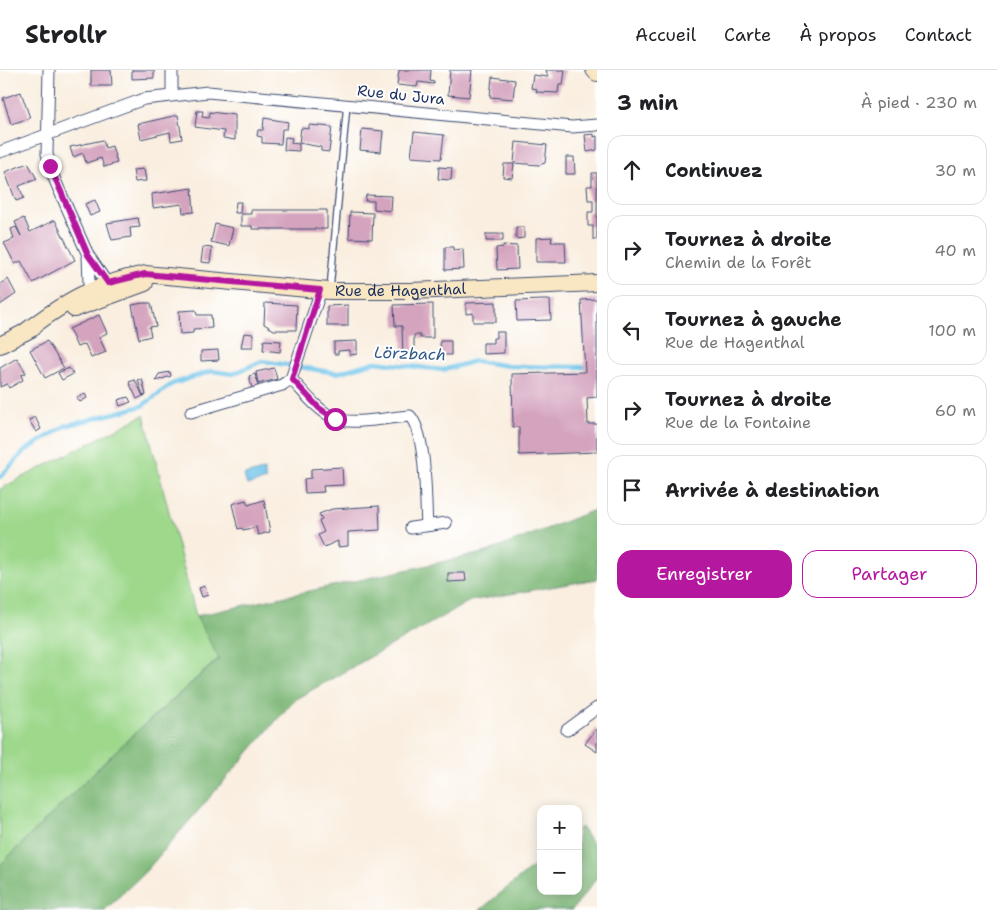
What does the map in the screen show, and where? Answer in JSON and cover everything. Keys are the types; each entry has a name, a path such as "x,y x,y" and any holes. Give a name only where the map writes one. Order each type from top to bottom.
{"main road":[{"path":"594,70 597,73"},
{"name":"Rue de Hagenthal","path":"0,345 92,294 110,288 175,277 325,291 412,291 597,283"}],"street":[{"path":"49,70 47,154 52,172 88,255 110,288"},
{"path":"172,70 172,94"},
{"name":"Rue du Jura","path":"0,152 144,99 172,94 208,92 572,127 597,125"},
{"path":"88,255 92,294"},
{"path":"191,412 282,385 292,379 325,291"},
{"path":"292,379 319,408 335,419 359,421 410,416 417,427 421,441 426,525"},
{"path":"410,528 446,523"},
{"path":"567,730 597,708"}],"lane":[{"path":"325,291 347,104"}],"green space":[{"path":"144,415 196,616 219,658 125,742 0,865 0,489"},
{"path":"597,509 597,579 470,601 294,700 146,871 105,910 0,910 0,865 125,742 219,659 196,616 487,552"},
{"path":"582,828 597,850 597,878 572,910 480,910 537,863 537,895 582,895"}],"water":[{"path":"264,470 266,480 247,485 244,475"}],"building":[{"path":"91,70 111,70 112,86 91,86"},
{"path":"132,70 154,70 154,78 132,79"},
{"path":"399,70 431,70 430,81 434,82 434,84 418,82 417,87 397,85"},
{"path":"450,70 472,70 469,97 448,95"},
{"path":"546,70 565,70 563,85 559,85 558,93 536,92 537,89 531,88 533,75 548,77"},
{"path":"492,77 515,80 513,99 490,97"},
{"path":"21,92 30,118 11,124 3,98"},
{"path":"197,111 203,111 202,117 209,118 210,112 235,115 235,140 223,138 224,131 195,127"},
{"path":"178,115 182,139 171,141 170,132 141,139 138,124"},
{"path":"264,118 288,122 287,129 282,129 281,144 262,143 262,137 257,136 258,130 263,130"},
{"path":"309,125 332,127 329,152 321,151 321,147 299,143 301,128 309,129"},
{"path":"362,129 383,131 381,152 360,150"},
{"path":"414,132 444,135 441,159 411,157"},
{"path":"594,134 594,137 597,136 597,150 587,152 585,135"},
{"path":"285,137 292,138 291,143 299,144 299,151 284,150"},
{"path":"103,140 105,148 112,146 117,163 104,167 101,158 86,163 83,153 73,157 70,147"},
{"path":"516,142 547,145 545,163 539,165 514,163"},
{"path":"566,157 574,157 575,174 566,174"},
{"path":"28,163 37,179 19,186 24,198 16,201 5,172"},
{"path":"504,164 514,164 512,178 503,177"},
{"path":"439,167 452,168 451,180 438,179"},
{"path":"144,169 146,181 135,182 133,170"},
{"path":"592,173 597,173 597,239 593,239 593,226 588,226 588,212 593,212 593,200 588,200 587,186 592,186"},
{"path":"192,188 194,212 183,213 182,204 153,208 152,194"},
{"path":"366,195 392,196 391,211 374,209 374,201 365,201"},
{"path":"95,200 100,212 90,216 85,204"},
{"path":"236,202 241,202 240,213 235,213"},
{"path":"251,210 327,210 327,229 252,229 252,226 241,226 241,214 251,214"},
{"path":"350,212 373,213 372,239 349,238"},
{"path":"24,218 30,232 55,220 75,260 33,283 21,261 15,264 4,243 14,239 11,229 16,227 21,236 15,222"},
{"path":"138,218 140,227 130,228 131,237 112,240 107,223"},
{"path":"215,224 233,228 229,246 211,242"},
{"path":"516,227 524,227 524,238 516,239"},
{"path":"486,234 503,234 503,241 486,241"},
{"path":"552,237 551,242 565,242 566,262 536,262 536,238"},
{"path":"503,245 517,246 518,269 497,270 496,248 504,247"},
{"path":"203,247 212,248 210,263 201,262"},
{"path":"445,247 453,247 453,250 463,249 464,269 445,270"},
{"path":"8,279 16,294 0,305 0,284"},
{"path":"597,299 597,397 587,398 588,424 597,424 597,452 519,455 519,427 513,427 512,374 585,372 581,300"},
{"path":"550,300 551,320 517,321 516,301"},
{"path":"496,302 496,322 473,322 473,313 466,314 466,303"},
{"path":"151,303 156,326 149,327 151,336 139,339 132,305"},
{"path":"265,303 297,305 296,330 274,330 264,324"},
{"path":"433,304 433,338 420,338 420,335 414,335 414,358 403,359 402,326 395,326 394,305"},
{"path":"348,305 348,326 327,326 327,306"},
{"path":"196,310 197,315 211,315 212,328 193,329 193,333 180,334 179,311"},
{"path":"99,315 107,333 99,337 106,352 91,358 85,344 77,347 69,329"},
{"path":"496,332 504,332 504,353 483,354 483,343 493,343 493,338 496,338"},
{"path":"244,333 253,334 253,347 241,347"},
{"path":"264,340 281,341 280,352 263,350"},
{"path":"47,341 64,368 45,378 30,350"},
{"path":"357,341 357,354 350,355 350,350 338,351 338,354 334,354 334,342"},
{"path":"440,341 451,341 451,355 441,355"},
{"path":"218,350 219,360 201,361 201,351"},
{"path":"17,358 26,373 21,375 23,380 9,388 7,384 0,387 0,368"},
{"path":"69,368 73,374 62,380 58,373"},
{"path":"274,368 277,379 258,384 256,372"},
{"path":"170,372 171,376 156,381 159,374"},
{"path":"255,374 258,386 252,388 249,376"},
{"path":"142,379 146,395 143,396 138,380"},
{"path":"135,380 143,396 137,399 129,382"},
{"path":"85,394 87,398 80,402 77,398"},
{"path":"128,397 131,402 120,406 118,400"},
{"path":"35,417 41,429 36,432 29,420"},
{"path":"342,467 343,485 323,486 324,492 305,493 304,479 311,478 311,469"},
{"path":"246,500 248,505 264,500 270,532 258,535 256,527 243,530 242,528 238,529 232,504"},
{"path":"379,506 380,530 348,532 348,546 338,547 338,541 324,547 318,535 324,532 319,521 322,519 319,514 332,509"},
{"path":"448,573 465,573 466,581 448,582"},
{"path":"205,586 208,595 202,597 199,588"},
{"path":"597,730 597,752 585,744"}],"waterway":[{"name":"Lörzbach","path":"0,477 26,450 65,426 142,406 172,384 212,371 233,374 262,361 337,373 375,362 443,370 475,361 509,366 584,367"}],"route":[{"path":"50,166 88,255 108,283 119,278 145,274 320,290 292,379 319,408 335,419"}]}
